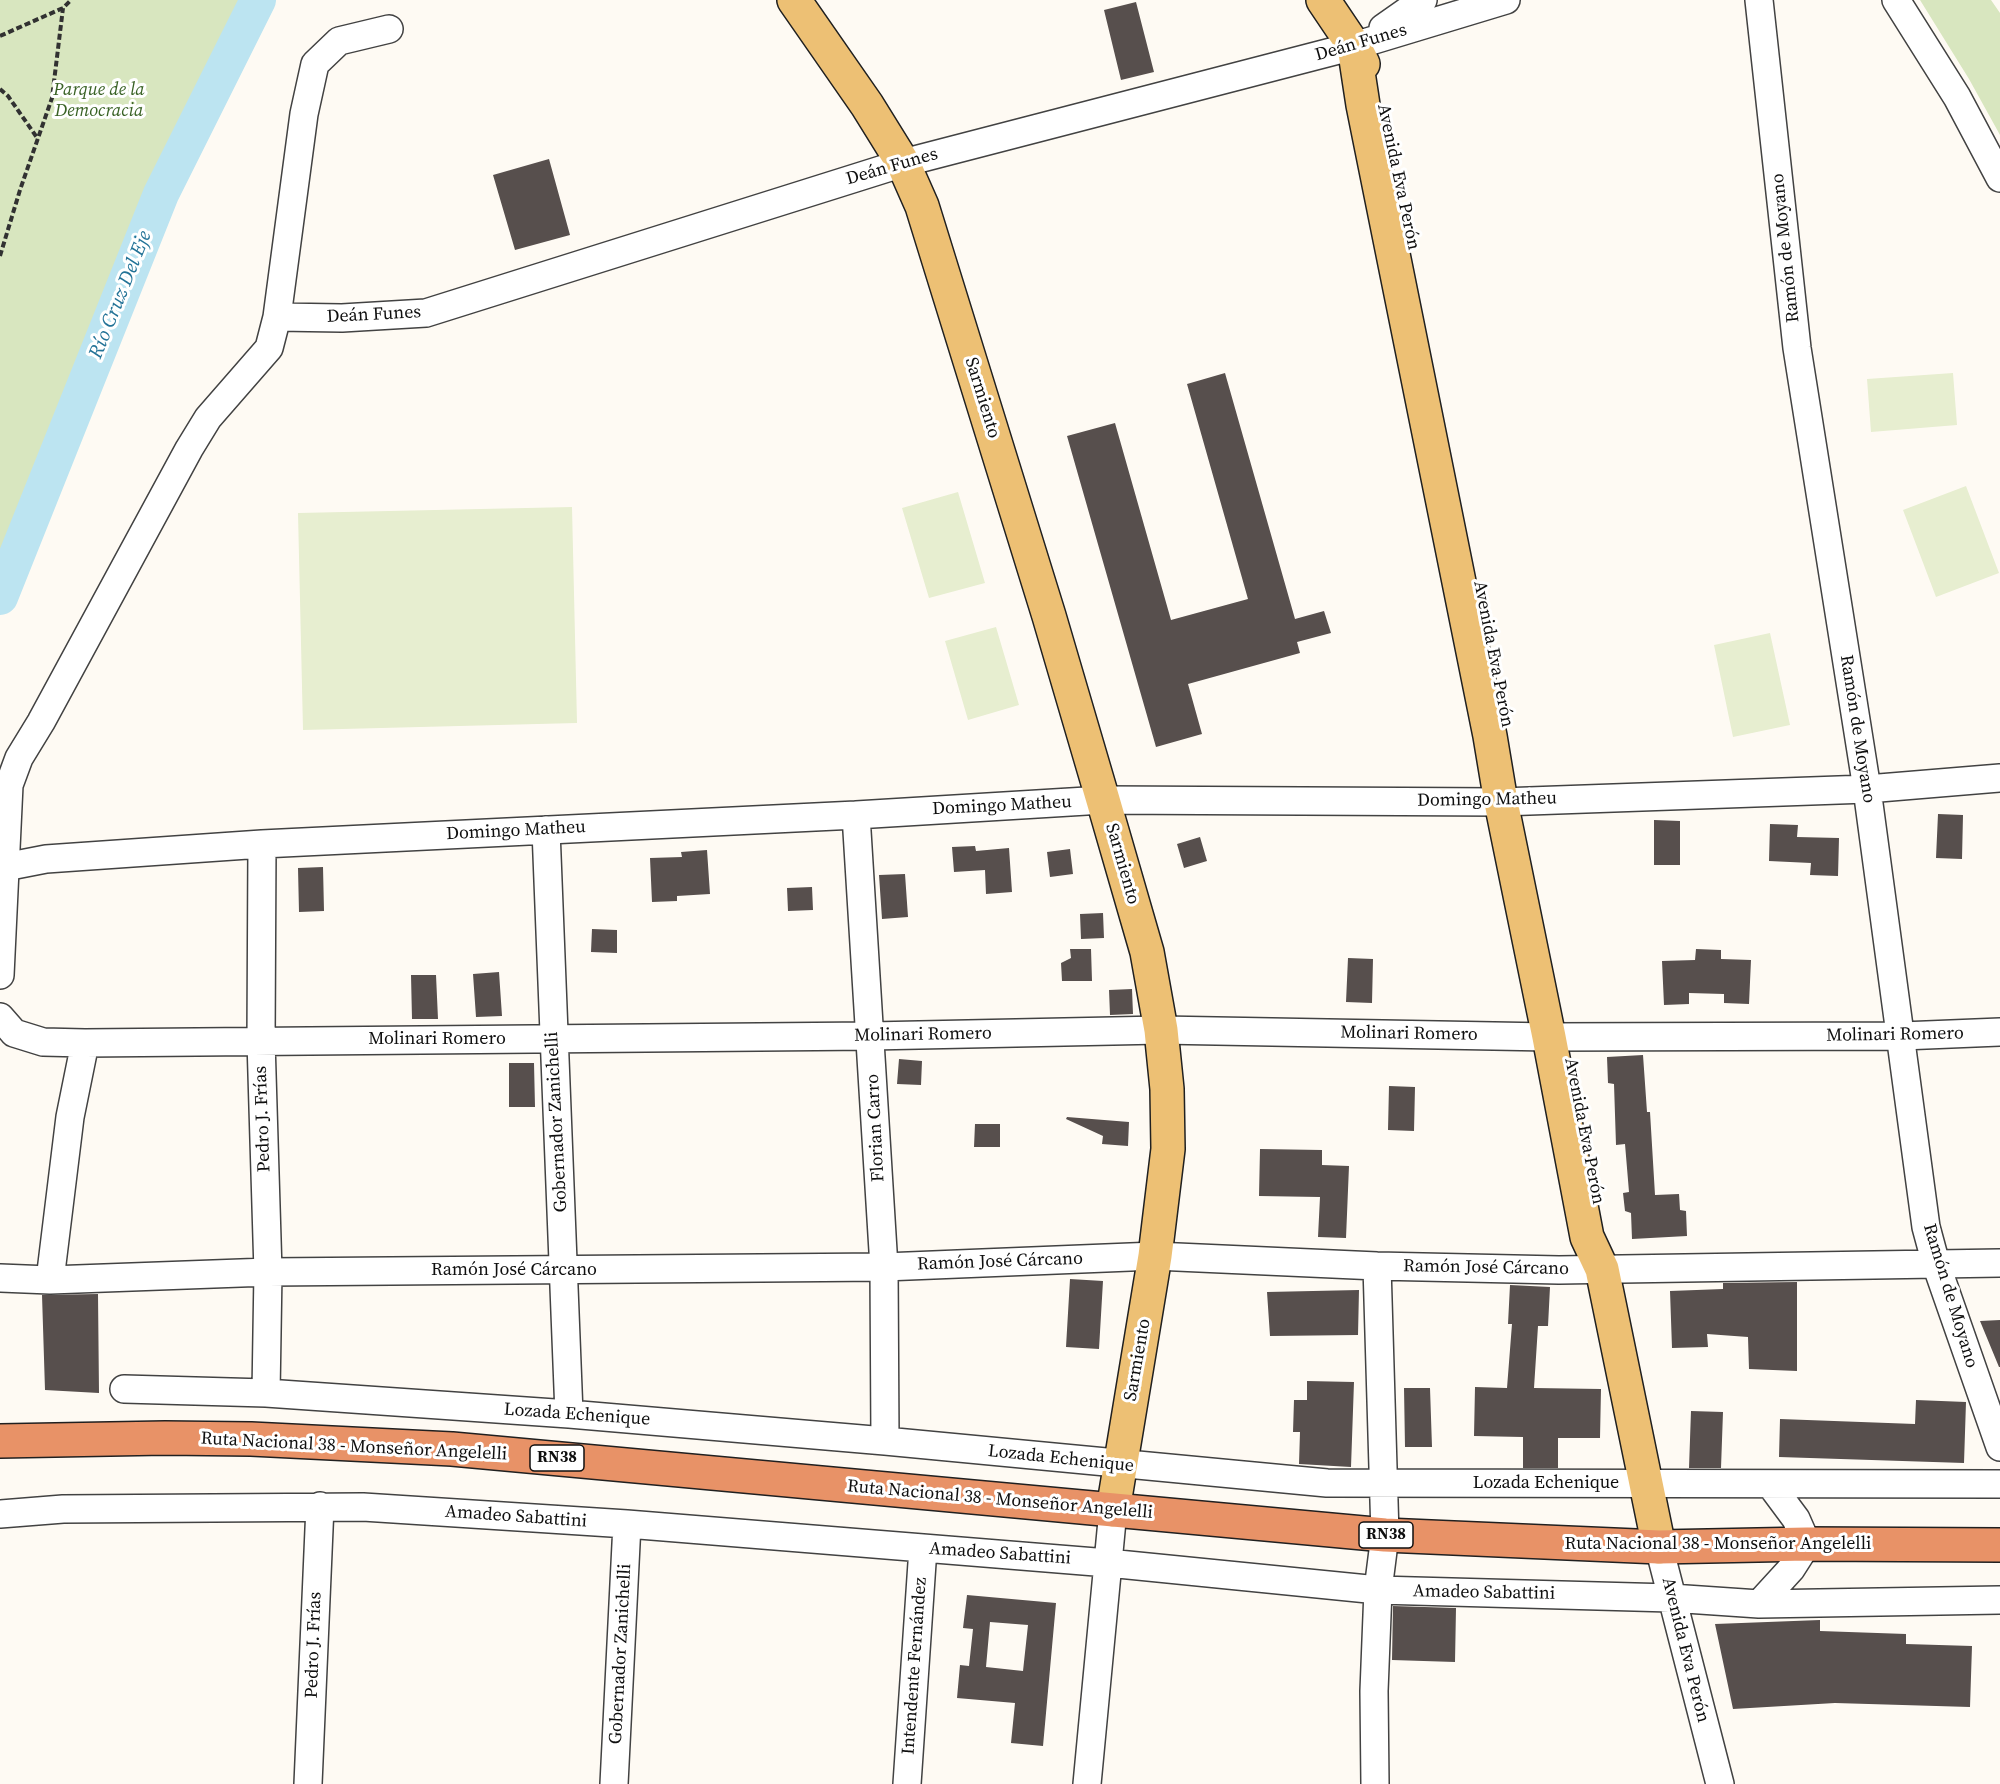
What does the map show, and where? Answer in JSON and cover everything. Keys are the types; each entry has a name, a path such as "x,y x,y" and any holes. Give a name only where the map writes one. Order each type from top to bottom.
{"highway":[{"name":"Ruta Nacional 38 - Monseñor Angelelli","path":"0,1441 251,1439 452,1449 1385,1536 1659,1547 1807,1544 2000,1545"}],"main road":[{"name":"Sarmiento","path":"794,0 867,105 903,163 922,206 1147,952 1161,1030 1167,1089 1168,1149 1155,1256 1113,1510"},
{"name":"Avenida Eva Perón","path":"1323,0 1354,46 1386,107 1557,1037 1587,1237 1602,1269 1659,1547"}],"street":[{"path":"1354,46 1424,0"},
{"name":"Deán Funes","path":"277,317 342,318 426,313 903,163 1354,46 1506,0"},
{"name":"Ramón de Moyano","path":"1759,0 1797,348 1867,789 1926,1227 1936,1264 2000,1447"},
{"path":"1896,0 1957,97 2000,178"},
{"path":"0,975 9,785 19,758 41,722 189,449 208,418 269,348 277,317 304,114 315,64 339,41 389,28"},
{"name":"Domingo Matheu","path":"5,867 46,859 262,844 856,815 1103,800 1512,801 1867,789 2000,778"},
{"name":"Florian Carro","path":"856,815 884,1267 885,1441"},
{"name":"Gobernador Zanichelli","path":"546,830 569,1414"},
{"name":"Pedro J. Frías","path":"262,844 261,1041 267,1272 266,1393"},
{"name":"Molinari Romero","path":"0,1017 14,1033 43,1042 86,1043 871,1036 1161,1030 1557,1037 1902,1036 2000,1032"},
{"path":"50,1280 70,1117 86,1043"},
{"name":"Ramón José Cárcano","path":"0,1278 50,1280 267,1272 884,1267 1155,1256 1377,1266 1559,1270 2000,1263"},
{"path":"1375,1784 1374,1691 1378,1590 1385,1536 1377,1266"},
{"name":"Lozada Echenique","path":"124,1389 266,1393 569,1414 1327,1483 2000,1484"},
{"path":"1759,1604 1791,1569 1807,1544 1796,1519 1770,1484"},
{"name":"Pedro J. Frías","path":"308,1784 320,1506"},
{"name":"Amadeo Sabattini","path":"0,1514 63,1509 363,1507 627,1524 1108,1563 1378,1590 1671,1598 1759,1604 2000,1600"},
{"name":"Sarmiento","path":"1087,1784 1113,1510"},
{"name":"Gobernador Zanichelli","path":"614,1784 627,1524"},
{"name":"Avenida Eva Perón","path":"1659,1547 1720,1784"},
{"name":"Intendente Fernández","path":"907,1784 923,1548"}],"path":[{"path":"0,36 63,8 71,0"},
{"path":"0,255 52,98 63,8"},
{"path":"0,89 8,96 38,139"}],"green space":[{"name":"Parque de la Democracia","path":"0,0 258,0 161,194 0,597"},
{"path":"1920,0 1991,0 2000,13 2000,135 1969,79"},
{"path":"1953,373 1957,425 1871,432 1867,379"},
{"path":"1966,486 1999,573 1936,597 1903,510"},
{"path":"958,492 985,583 929,598 902,508"},
{"path":"572,507 577,723 303,730 298,513"},
{"path":"996,627 1019,705 968,720 945,641"},
{"path":"1770,633 1790,725 1733,737 1714,645"}],"building":[{"path":"1136,2 1154,72 1121,80 1104,10"},
{"path":"549,159 570,235 515,250 493,175"},
{"path":"1225,373 1295,619 1324,611 1331,633 1297,642 1300,653 1188,684 1202,734 1156,747 1067,436 1115,423 1171,620 1248,599 1187,384"},
{"path":"1938,814 1963,815 1962,859 1936,858"},
{"path":"1654,820 1680,821 1680,865 1654,865"},
{"path":"1770,824 1798,825 1797,837 1839,838 1838,876 1810,875 1811,863 1769,861"},
{"path":"1200,837 1207,861 1184,868 1177,844"},
{"path":"975,846 976,851 1009,848 1012,892 986,894 985,870 954,872 952,847"},
{"path":"1070,849 1073,874 1050,877 1047,852"},
{"path":"707,850 710,894 677,896 677,901 652,902 650,858 682,857 681,852"},
{"path":"323,867 324,911 299,912 298,868"},
{"path":"905,874 908,917 882,919 879,875"},
{"path":"812,887 813,910 788,911 787,888"},
{"path":"1103,913 1104,938 1081,939 1080,914"},
{"path":"592,929 617,930 617,953 591,952"},
{"path":"1070,949 1091,949 1092,981 1062,981 1061,963 1071,958"},
{"path":"1696,949 1721,950 1721,959 1751,960 1749,1004 1724,1003 1724,994 1689,993 1689,1004 1664,1005 1662,961 1695,960"},
{"path":"1348,958 1373,959 1372,1003 1346,1002"},
{"path":"499,972 502,1016 476,1017 473,974"},
{"path":"411,975 436,975 438,1019 412,1019"},
{"path":"1132,989 1133,1014 1110,1015 1109,990"},
{"path":"1643,1055 1647,1112 1650,1112 1655,1195 1679,1194 1680,1210 1686,1211 1687,1236 1632,1239 1631,1213 1625,1211 1623,1193 1629,1192 1625,1144 1616,1145 1614,1084 1608,1083 1607,1057"},
{"path":"899,1059 922,1061 921,1085 897,1084"},
{"path":"509,1063 534,1063 535,1107 509,1107"},
{"path":"1389,1086 1415,1087 1414,1131 1388,1130"},
{"path":"1067,1117 1129,1122 1128,1146 1102,1144 1103,1136 1066,1119"},
{"path":"975,1124 1000,1124 1000,1147 974,1147"},
{"path":"1260,1149 1322,1150 1322,1165 1349,1166 1346,1238 1318,1237 1320,1197 1259,1196"},
{"path":"1070,1279 1103,1281 1099,1349 1066,1347"},
{"path":"1797,1282 1797,1371 1749,1369 1748,1337 1707,1334 1708,1347 1672,1348 1670,1291 1723,1289 1723,1283"},
{"path":"1510,1285 1550,1287 1548,1326 1538,1326 1534,1388 1601,1389 1600,1438 1558,1438 1558,1468 1523,1468 1523,1437 1474,1436 1475,1387 1507,1388 1512,1324 1508,1324"},
{"path":"1359,1290 1358,1335 1270,1336 1267,1292"},
{"path":"98,1294 99,1393 45,1390 42,1295"},
{"path":"2000,1320 2000,1367 1999,1367 1980,1321"},
{"path":"1307,1381 1354,1382 1351,1467 1299,1464 1300,1432 1293,1432 1294,1400 1307,1400"},
{"path":"1404,1388 1430,1388 1432,1447 1405,1447"},
{"path":"1916,1400 1966,1402 1964,1463 1779,1457 1780,1419 1915,1424"},
{"path":"1691,1411 1723,1412 1721,1468 1689,1468"},
{"path":"967,1595 1056,1603 1043,1746 1011,1743 1015,1703 957,1698 960,1665 969,1666 973,1629 963,1628","holes":["990,1622 1028,1625 1023,1671 986,1667"]},
{"path":"1393,1606 1456,1608 1455,1662 1392,1660"},
{"path":"1820,1620 1820,1631 1906,1634 1906,1644 1972,1646 1970,1707 1835,1703 1733,1709 1715,1624"}],"waterway":[{"name":"Río Cruz Del Eje","path":"0,597 161,194 258,0"}]}
